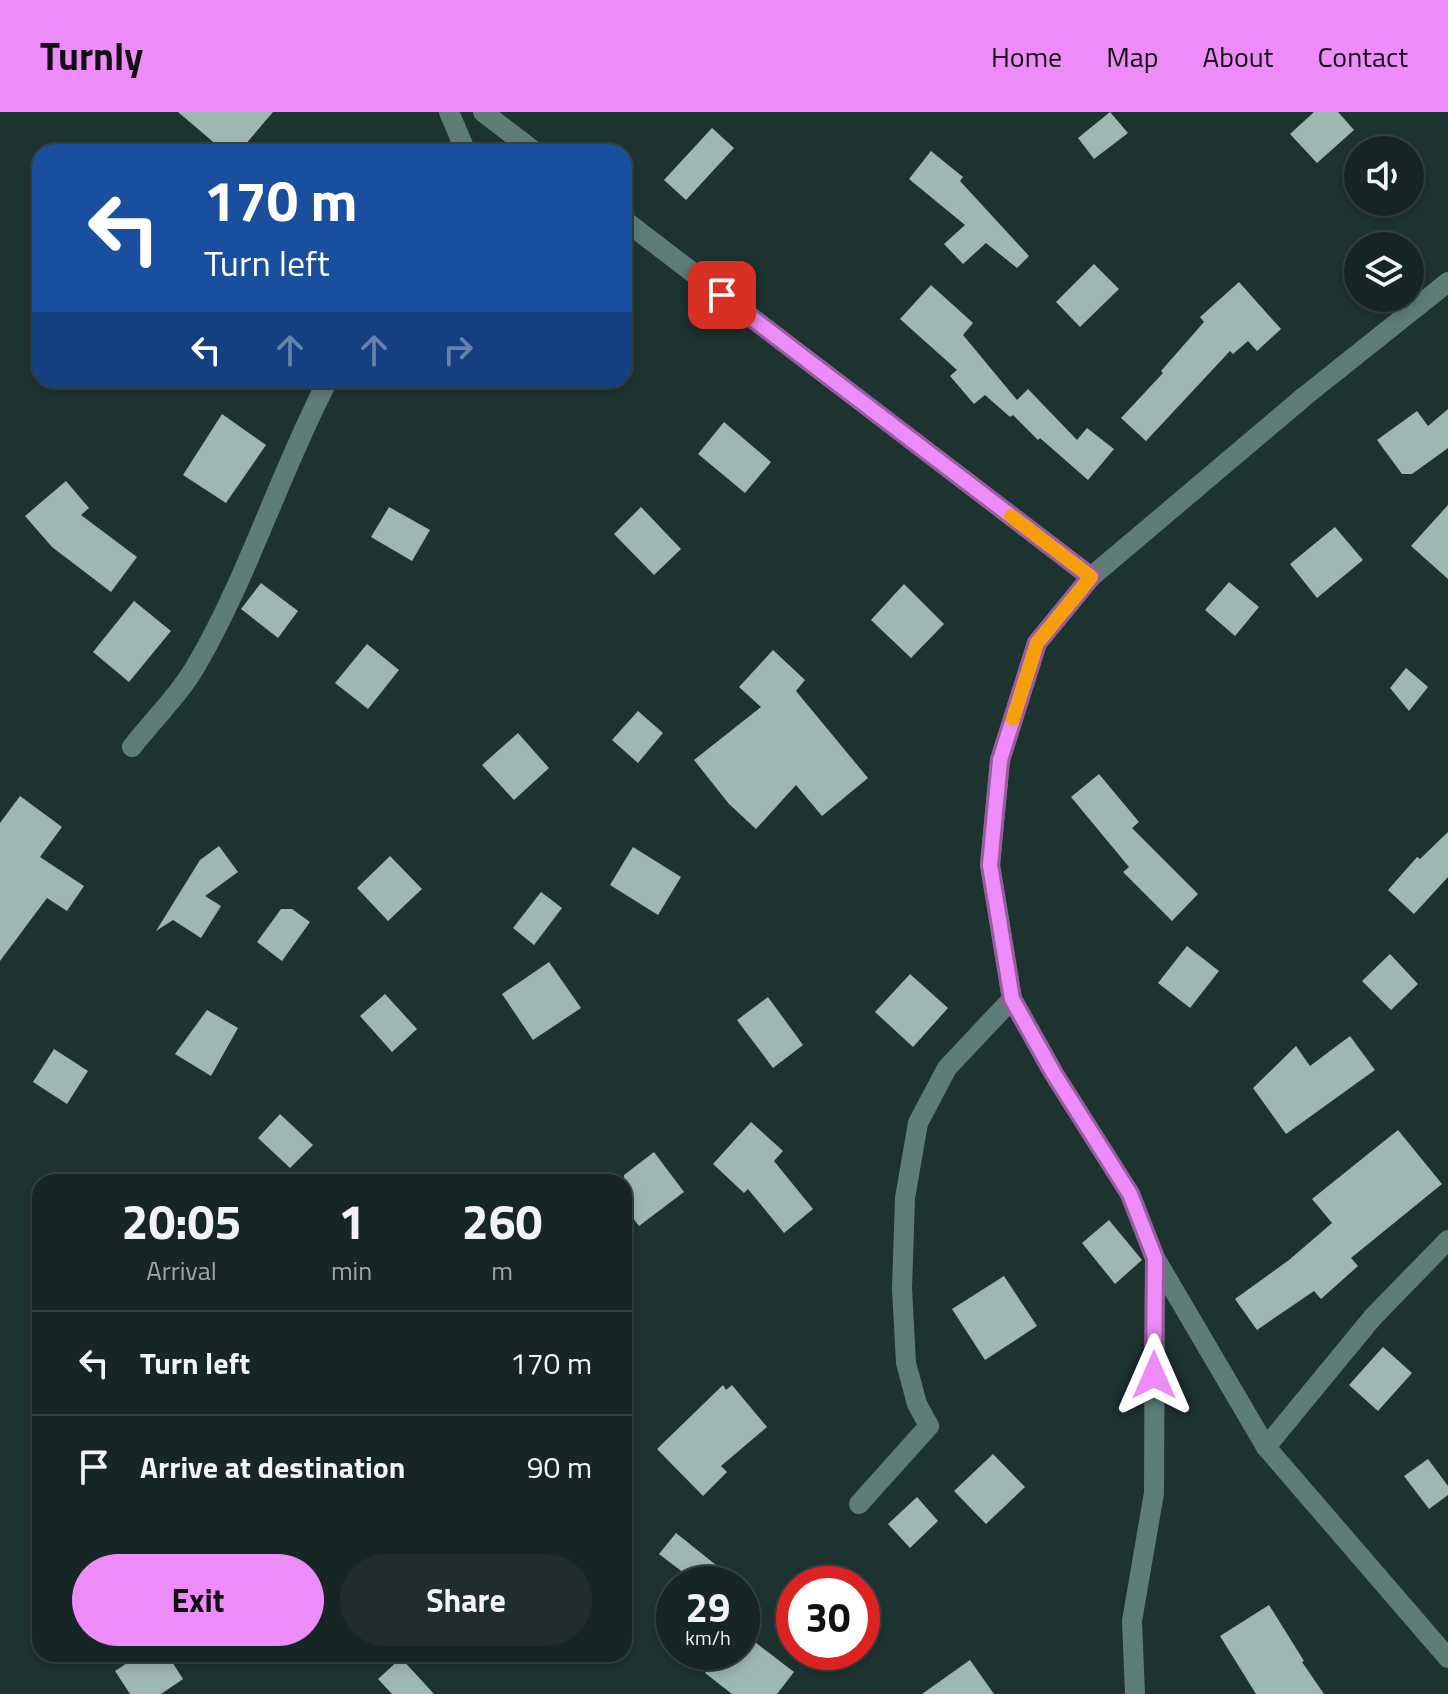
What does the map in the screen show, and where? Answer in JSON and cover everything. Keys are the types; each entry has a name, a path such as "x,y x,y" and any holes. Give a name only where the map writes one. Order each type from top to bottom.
{"street":[{"path":"449,112 463,144"},
{"path":"483,112 525,144"},
{"path":"632,226 1091,577"},
{"path":"1448,282 1305,396 1091,577 1037,643 1000,760 990,865 1012,999 1054,1074 1130,1194 1155,1258 1266,1447 1448,1658"},
{"path":"132,747 196,666 266,521 303,428 324,388"},
{"path":"859,1504 929,1426 917,1404 906,1363 902,1289 905,1198 918,1123 947,1068 1012,999"},
{"path":"1266,1447 1373,1317 1448,1240"},
{"path":"1135,1694 1132,1621 1154,1493 1155,1258"}],"building":[{"path":"178,112 273,112 246,144 216,144"},
{"path":"1110,112 1128,133 1094,159 1078,138"},
{"path":"1314,112 1338,112 1354,130 1317,163 1290,134"},
{"path":"712,128 734,148 686,200 664,180"},
{"path":"931,151 963,177 960,181 1029,256 1017,268 986,243 963,264 944,244 965,225 909,179"},
{"path":"1094,264 1119,289 1080,327 1056,302"},
{"path":"1239,282 1281,329 1257,351 1248,341 1233,354 1230,351 1146,441 1121,418 1204,322 1200,317"},
{"path":"931,285 973,323 963,335 1017,400 1028,389 1077,440 1087,428 1114,449 1088,480 985,395 974,404 950,376 957,370 900,319"},
{"path":"1448,409 1448,448 1412,474 1402,474 1377,440 1417,411 1428,426"},
{"path":"222,414 266,445 226,503 183,475"},
{"path":"724,422 771,462 745,493 698,454"},
{"path":"66,481 89,508 81,515 137,557 111,592 52,547 25,516"},
{"path":"1448,505 1448,579 1411,546"},
{"path":"389,507 430,530 412,561 371,537"},
{"path":"641,507 681,549 654,575 614,534"},
{"path":"1335,527 1363,560 1317,598 1290,564"},
{"path":"1229,582 1259,607 1235,636 1205,610"},
{"path":"261,583 298,611 278,638 241,609"},
{"path":"904,584 944,624 911,658 871,620"},
{"path":"134,601 171,631 129,682 93,652"},
{"path":"367,644 399,670 368,709 335,683"},
{"path":"773,650 805,680 796,691 868,778 822,816 796,785 756,829 729,804 694,760 761,707 739,687"},
{"path":"1406,668 1428,687 1409,711 1390,688"},
{"path":"638,711 663,733 638,763 612,740"},
{"path":"518,733 549,768 514,800 482,765"},
{"path":"1099,774 1139,822 1132,828 1198,894 1172,921 1123,872 1129,867 1071,797"},
{"path":"20,796 62,827 40,857 84,886 67,911 47,898 0,961 0,823"},
{"path":"1448,832 1448,877 1414,914 1388,890 1417,857 1420,859"},
{"path":"219,846 238,872 205,896 221,906 201,938 173,920 156,931 200,860"},
{"path":"633,847 681,877 658,915 610,885"},
{"path":"390,856 422,889 388,921 357,888"},
{"path":"541,892 562,908 534,945 513,928"},
{"path":"281,909 292,909 310,922 282,961 257,942"},
{"path":"1187,946 1219,971 1190,1008 1158,983"},
{"path":"1390,954 1418,984 1391,1010 1362,981"},
{"path":"549,962 581,1008 533,1040 502,994"},
{"path":"910,974 948,1008 913,1047 875,1012"},
{"path":"385,994 417,1029 392,1052 360,1016"},
{"path":"768,997 803,1045 773,1068 737,1020"},
{"path":"207,1010 238,1028 211,1076 175,1054"},
{"path":"1350,1036 1375,1070 1286,1134 1253,1088 1296,1046 1310,1066"},
{"path":"54,1049 88,1071 67,1104 33,1082"},
{"path":"280,1114 313,1145 290,1168 258,1138"},
{"path":"751,1122 783,1151 774,1161 813,1209 784,1233 748,1189 744,1193 713,1164"},
{"path":"1398,1130 1442,1184 1351,1258 1358,1266 1321,1299 1314,1291 1257,1330 1235,1299 1289,1260 1332,1223 1312,1199"},
{"path":"654,1152 684,1192 639,1226 632,1217 632,1174 625,1174"},
{"path":"1109,1220 1142,1260 1115,1284 1082,1243"},
{"path":"1004,1276 1037,1326 985,1360 952,1309"},
{"path":"1383,1347 1412,1373 1378,1411 1349,1385"},
{"path":"723,1385 726,1390 732,1385 767,1427 721,1466 727,1472 703,1496 657,1449"},
{"path":"993,1454 1025,1487 986,1524 954,1491"},
{"path":"1428,1459 1448,1486 1448,1495 1429,1509 1404,1476"},
{"path":"917,1497 938,1521 910,1548 888,1524"},
{"path":"676,1533 716,1565 675,1566 659,1554"},
{"path":"1269,1605 1324,1694 1256,1694 1220,1636"},
{"path":"760,1646 776,1658 776,1670 794,1672 777,1694 732,1694 705,1673 707,1670 760,1670"},
{"path":"970,1660 994,1694 922,1694"},
{"path":"129,1662 172,1662 183,1679 161,1694 130,1694 115,1671"},
{"path":"397,1662 405,1662 434,1694 392,1694 378,1679"}],"slow traffic":[{"path":"1011,516 1091,577 1037,643 1013,719"}],"route":[{"path":"722,295 1091,577 1037,643 1000,760 990,865 1012,999 1054,1074 1130,1194 1155,1258 1154,1375"}]}
